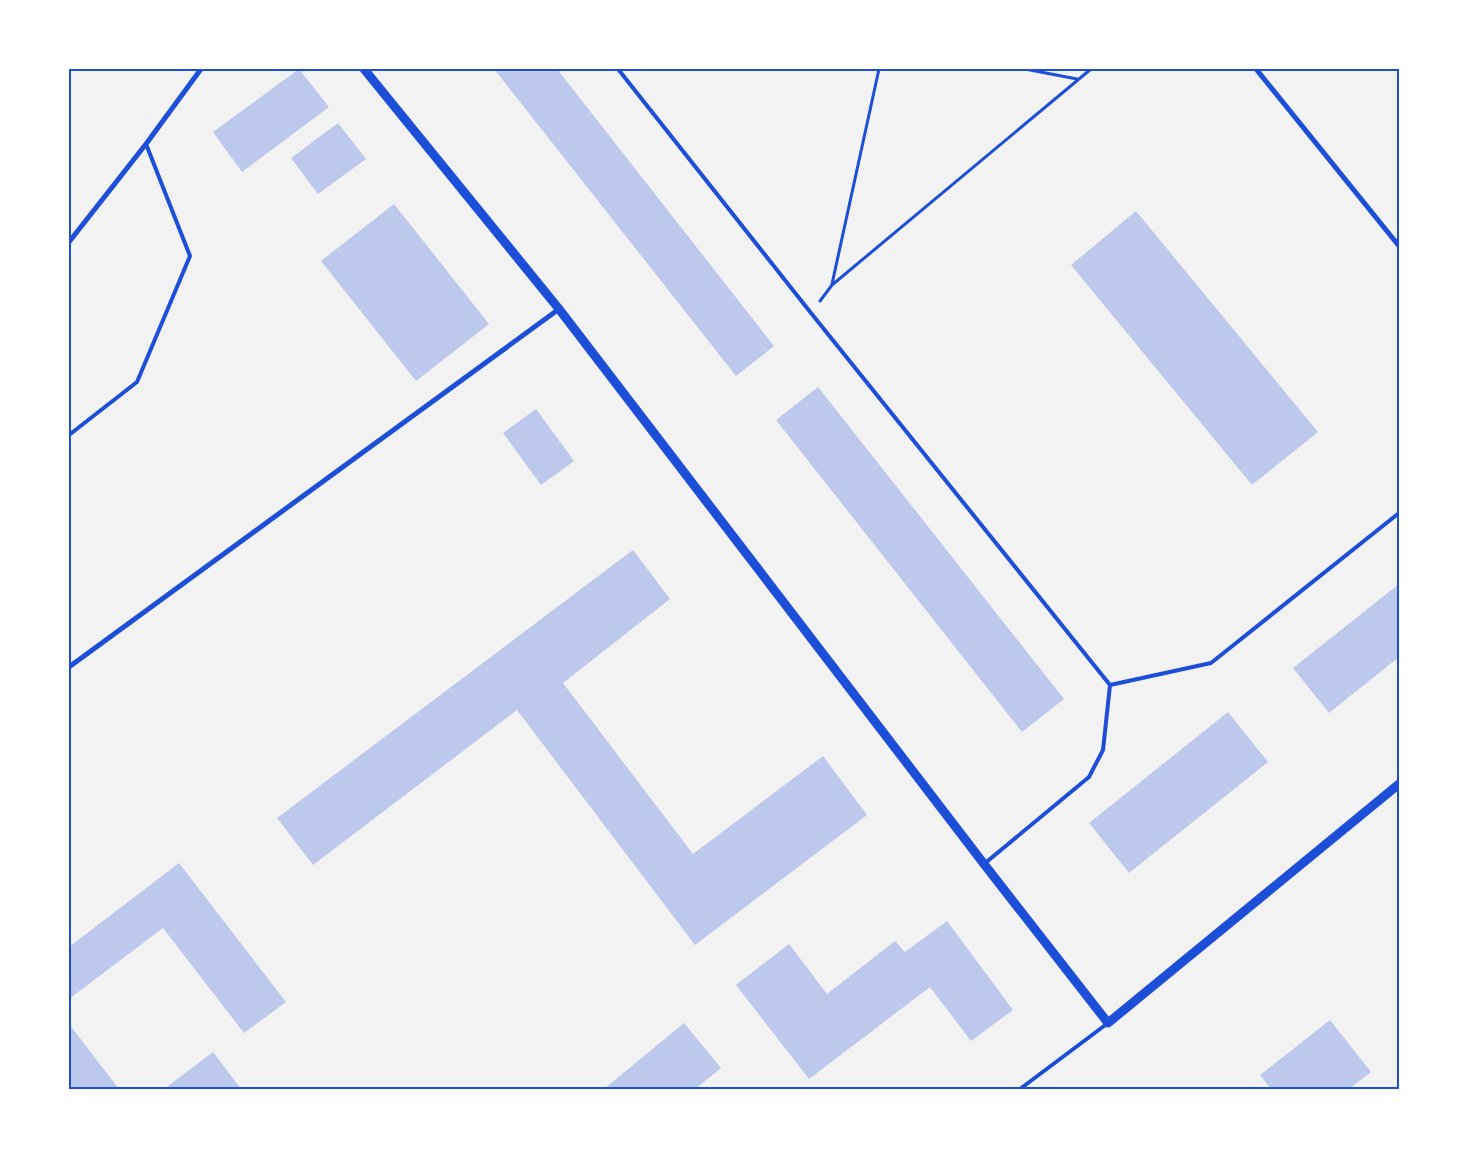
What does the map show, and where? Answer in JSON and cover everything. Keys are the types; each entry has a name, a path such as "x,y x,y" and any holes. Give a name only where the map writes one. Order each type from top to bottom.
{"street":[{"path":"69,242 146,144 201,69"},
{"path":"364,69 559,309 1108,1023 1399,784"},
{"path":"1256,69 1399,246"},
{"path":"69,667 559,309"}],"lane":[{"path":"618,69 1110,685 1103,750 1088,777 984,864"},
{"path":"69,435 137,382 190,256 146,144"},
{"path":"1110,685 1211,663 1399,513"},
{"path":"1020,1089 1108,1023"}],"path":[{"path":"832,285 879,69"},
{"path":"1025,69 1078,79"},
{"path":"811,313 832,285 1091,69"}],"building":[{"path":"299,69 329,107 242,172 213,132"},
{"path":"494,69 557,69 774,346 736,376"},
{"path":"338,123 366,159 318,194 291,158"},
{"path":"394,204 489,324 416,381 321,261"},
{"path":"1136,211 1318,432 1252,485 1071,265"},
{"path":"818,387 1064,699 1022,732 776,420"},
{"path":"536,409 574,461 541,485 503,433"},
{"path":"633,550 670,599 563,683 693,854 823,756 867,815 695,945 517,710 313,865 277,818"},
{"path":"1399,584 1399,657 1329,713 1293,668"},
{"path":"1228,712 1268,762 1129,873 1089,823"},
{"path":"179,863 286,1002 244,1033 163,928 69,999 69,947"},
{"path":"947,921 1013,1010 971,1041 930,987 809,1079 736,985 789,944 827,994 895,941 905,952"},
{"path":"1330,1020 1371,1072 1349,1089 1271,1089 1260,1075"},
{"path":"684,1023 721,1068 695,1089 604,1089"},
{"path":"69,1024 119,1089 69,1089"},
{"path":"213,1052 241,1089 170,1089 168,1086"}]}
